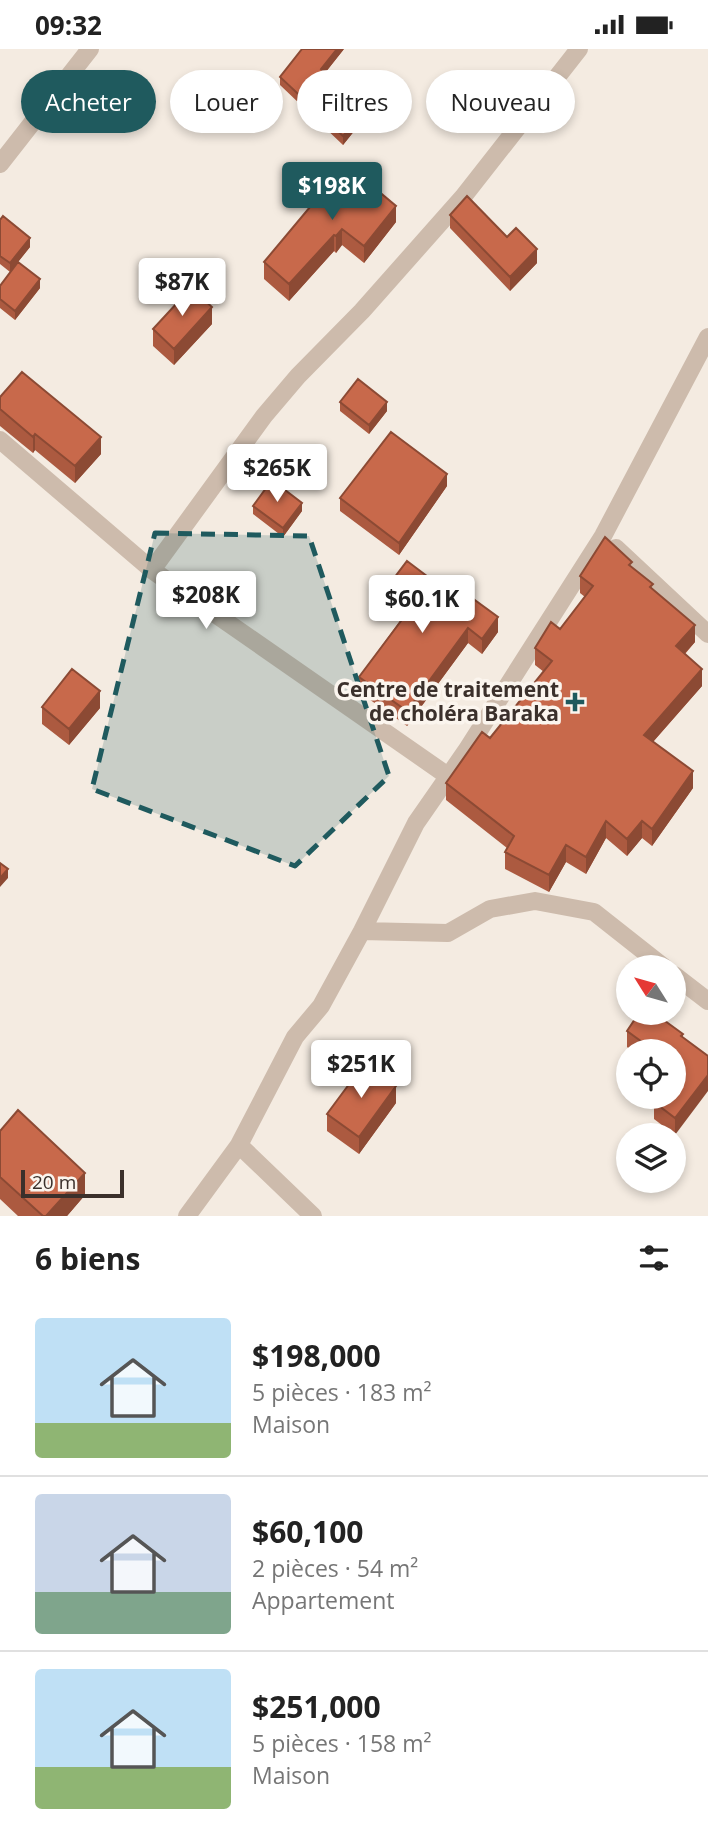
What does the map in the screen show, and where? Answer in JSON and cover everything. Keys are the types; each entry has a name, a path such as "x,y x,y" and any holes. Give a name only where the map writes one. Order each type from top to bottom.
{"street":[{"path":"0,164 90,49"},
{"path":"152,570 264,416 463,197 579,49"},
{"path":"187,1216 239,1145 295,1037 321,1006 362,931 415,823 603,536 708,337"},
{"path":"0,440 152,570 448,776"},
{"path":"603,536 708,634"},
{"path":"362,931 448,933 490,909 535,901 594,912 649,955"},
{"path":"686,985 708,1002"},
{"path":"239,1145 313,1216"}],"highlighted area":[{"path":"155,533 309,536 389,776 295,866 92,789"}],"building":[{"path":"302,49 337,49 322,70 297,70 297,93 283,80 283,73"},
{"path":"346,164 396,206 364,246 342,229 289,284 264,262"},
{"path":"467,196 507,237 516,228 537,249 510,277 450,215"},
{"path":"3,216 30,238 10,263 0,256 0,220"},
{"path":"18,262 40,279 15,311 0,299 0,286"},
{"path":"191,288 212,307 174,349 153,329"},
{"path":"22,372 101,437 75,466 35,434 33,437 0,409 0,397"},
{"path":"358,379 387,402 369,425 340,402"},
{"path":"391,432 447,474 399,543 340,498"},
{"path":"272,480 302,503 283,528 253,506"},
{"name":"Centre de traitement de choléra Baraka","path":"605,537 632,562 629,565 653,584 650,587 695,625 676,646 702,669 644,735 693,771 652,829 642,821 627,839 606,821 586,857 566,845 549,875 505,852 514,836 446,783 482,732 490,738 552,661 535,648 551,622 560,629 593,586 580,576"},
{"path":"407,561 456,598 461,590 498,617 482,639 468,628 407,711 359,677 410,609 385,590"},
{"path":"72,669 100,691 69,729 42,707"},
{"path":"0,863 8,869 0,878"},
{"path":"631,1025 671,1025 683,1034 681,1036 685,1039 638,1039 627,1031"},
{"path":"686,1040 708,1056 708,1075 686,1104"},
{"path":"364,1064 396,1086 359,1137 327,1114"},
{"path":"663,1109 682,1109 675,1118"},
{"path":"18,1110 85,1173 46,1216 0,1177 0,1131"}],"place":[{"name":"Centre de traitement de choléra Baraka","path":"575,702"}]}
